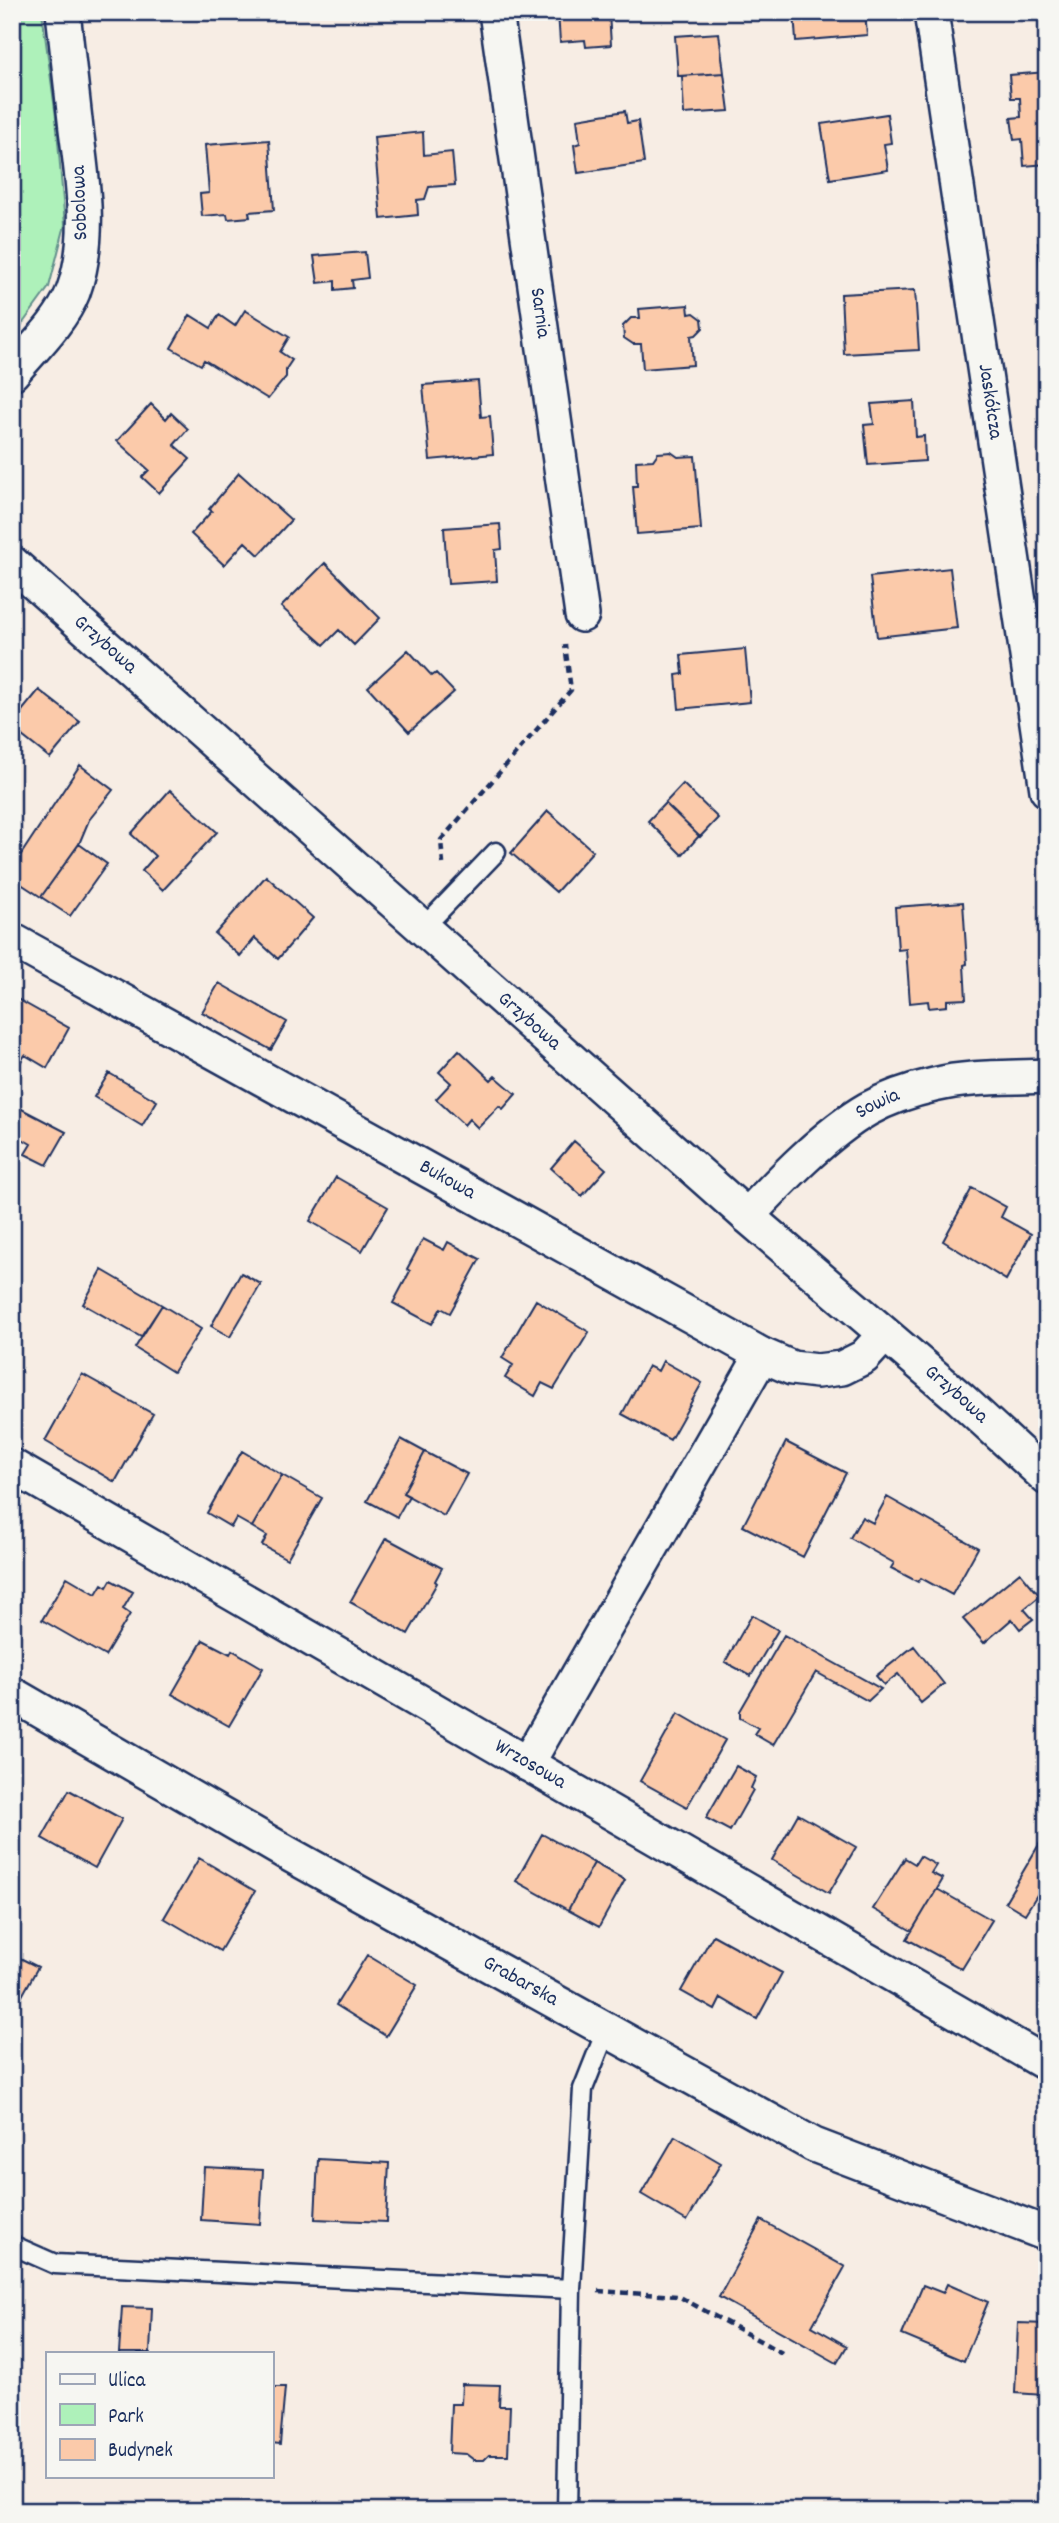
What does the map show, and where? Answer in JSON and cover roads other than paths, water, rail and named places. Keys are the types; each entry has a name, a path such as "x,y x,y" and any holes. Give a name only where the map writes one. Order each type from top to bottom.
{"street":[{"name":"Sobolowa","path":"12,373 57,320 72,294 80,269 84,233 84,193 63,12"},
{"name":"Sarnia","path":"496,12 573,627"},
{"name":"Jaskółcza","path":"931,12 1047,790"},
{"name":"Grzybowa","path":"12,563 747,1216 961,1399 1047,1478"},
{"name":"Bukowa","path":"12,940 762,1355 792,1368 817,1371 842,1368 864,1357 884,1335"},
{"name":"Sowia","path":"747,1216 822,1143 867,1110 900,1095 936,1084 972,1079 1047,1076"},
{"path":"527,1764 762,1355"},
{"name":"Wrzosowa","path":"12,1466 1047,2064"},
{"name":"Grabarska","path":"12,1694 287,1853 814,2145 1047,2234"}],"lane":[{"path":"423,928 496,852"},
{"path":"567,2511 571,2289 583,2089 606,2031"},
{"path":"12,2245 55,2264 571,2289"}]}
